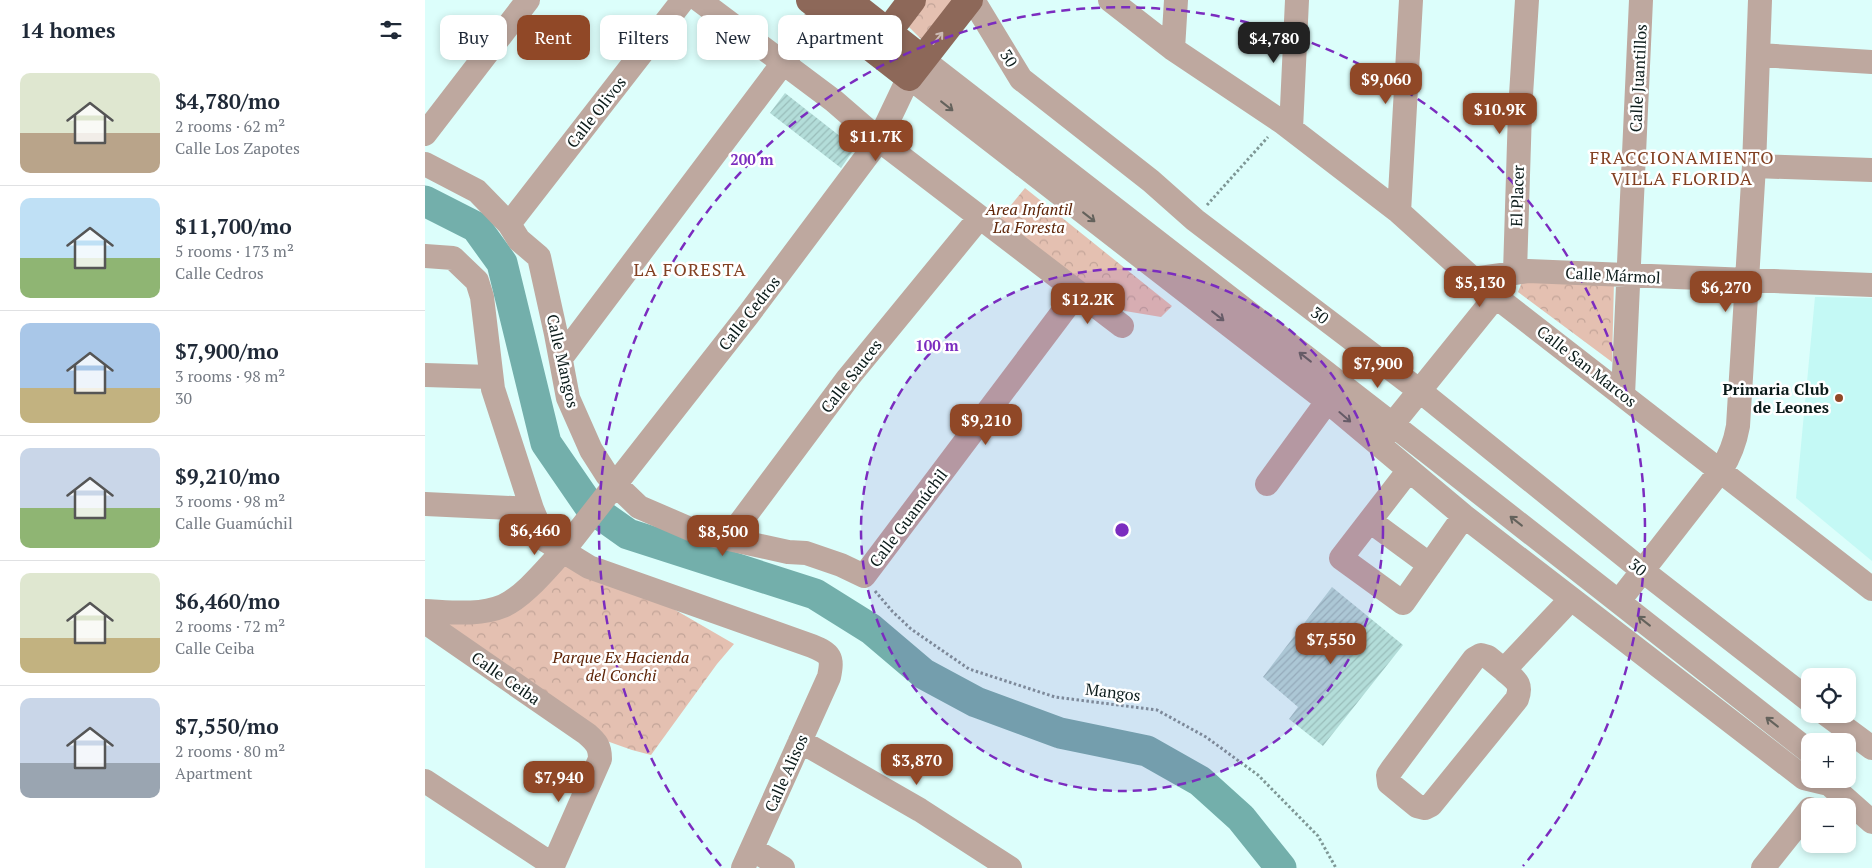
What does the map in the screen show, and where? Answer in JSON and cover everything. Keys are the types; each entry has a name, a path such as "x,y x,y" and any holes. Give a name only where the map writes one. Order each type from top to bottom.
{"main road":[{"path":"901,15 911,0"},
{"path":"902,58 915,68 971,0"},
{"path":"827,3 844,15"}],"street":[{"path":"425,134 528,0"},
{"name":"Calle Olivos","path":"509,224 683,0"},
{"path":"699,0 834,101 879,140 1121,326"},
{"name":"30","path":"971,0 1021,79 1151,181 1195,220 1420,391 1643,571 1801,694"},
{"name":"Calle San Marcos","path":"1110,0 1173,49 1286,125 1399,212 1473,279 1872,589"},
{"path":"1173,49 1176,0"},
{"path":"1286,125 1297,0"},
{"path":"1399,212 1411,0"},
{"name":"El Placer","path":"1515,272 1520,110 1527,0"},
{"name":"Calle Juantillos","path":"1623,395 1641,0"},
{"path":"1619,601 1721,470 1730,456 1736,441 1739,426 1754,166 1760,0"},
{"path":"561,358 784,63 827,3"},
{"path":"1759,55 1872,62"},
{"path":"915,68 1333,392 1392,424 1801,745"},
{"name":"Calle Cedros","path":"567,545 748,315 879,140 915,68"},
{"name":"Calle Mangos","path":"425,164 477,191 509,224 519,240 539,257 568,398 591,450 607,475 611,490 639,507 697,532 788,552 806,553 841,565 864,576"},
{"path":"1754,166 1872,170"},
{"name":"Calle Sauces","path":"728,539 848,378 980,217"},
{"path":"425,256 453,258 477,281 482,297 493,389 532,508 545,540 567,545 536,581 504,606 470,613 425,611"},
{"name":"Calle Mármol","path":"1473,279 1528,271 1872,285"},
{"name":"Calle Guamúchil","path":"864,576 1077,293"},
{"path":"1377,444 1496,296"},
{"path":"425,375 491,377"},
{"path":"1333,392 1377,444 1464,516 1801,776"},
{"path":"1267,484 1333,392"},
{"path":"1409,470 1341,558 1403,603 1464,516"},
{"path":"425,504 532,508"},
{"path":"1370,521 1430,565"},
{"name":"Calle Alisos","path":"567,545 589,567 824,651 830,657 832,665 829,677 747,858"},
{"path":"1504,670 1571,599"},
{"name":"Calle Ceiba","path":"425,622 587,734 597,743 600,750 599,759 552,867"},
{"path":"1481,655 1488,657 1504,670 1518,683 1521,690 1517,699 1431,804 1425,808 1417,806 1389,783 1388,775 1474,659 1481,655"},
{"path":"1838,723 1872,748"},
{"path":"801,741 920,810 1011,868"},
{"path":"425,781 552,867"},
{"path":"1837,788 1868,810"},
{"path":"1763,868 1801,820"},
{"path":"747,858 783,868"}],"path":[{"path":"1195,220 1286,125"},
{"name":"Mangos","path":"864,576 892,611 911,629 969,669 1055,697 1157,710 1207,737 1258,775 1317,836 1336,868"}],"shaded area":[{"name":"Primaria Club de Leones","path":"1815,297 1872,298 1872,561 1796,498"}],"green space":[{"path":"926,0 957,0 923,41 906,24"},
{"name":"Area Infantil La Foresta","path":"1025,188 1172,306 1161,317 1125,311 1088,290 999,220"},
{"path":"1524,277 1614,282 1612,362 1518,292"},
{"name":"Parque Ex Hacienda del Conchi","path":"567,554 627,582 734,644 717,664 651,755 587,734 425,611 470,613"}],"building":[{"path":"785,93 855,148 841,168 770,113"},
{"path":"1332,587 1403,645 1323,746 1289,719 1298,707 1263,677"}],"waterway":[{"path":"425,201 476,227 502,263 546,443 590,507 628,534 815,594 871,629 924,674 976,702 1060,733 1147,751 1200,781 1241,818 1281,868"}],"place":[{"name":"Primaria Club de Leones","path":"1839,398"}],"district":[{"name":"FRACCIONAMIENTO VILLA FLORIDA","path":"1682,167"},
{"name":"LA FORESTA","path":"690,269"}]}
